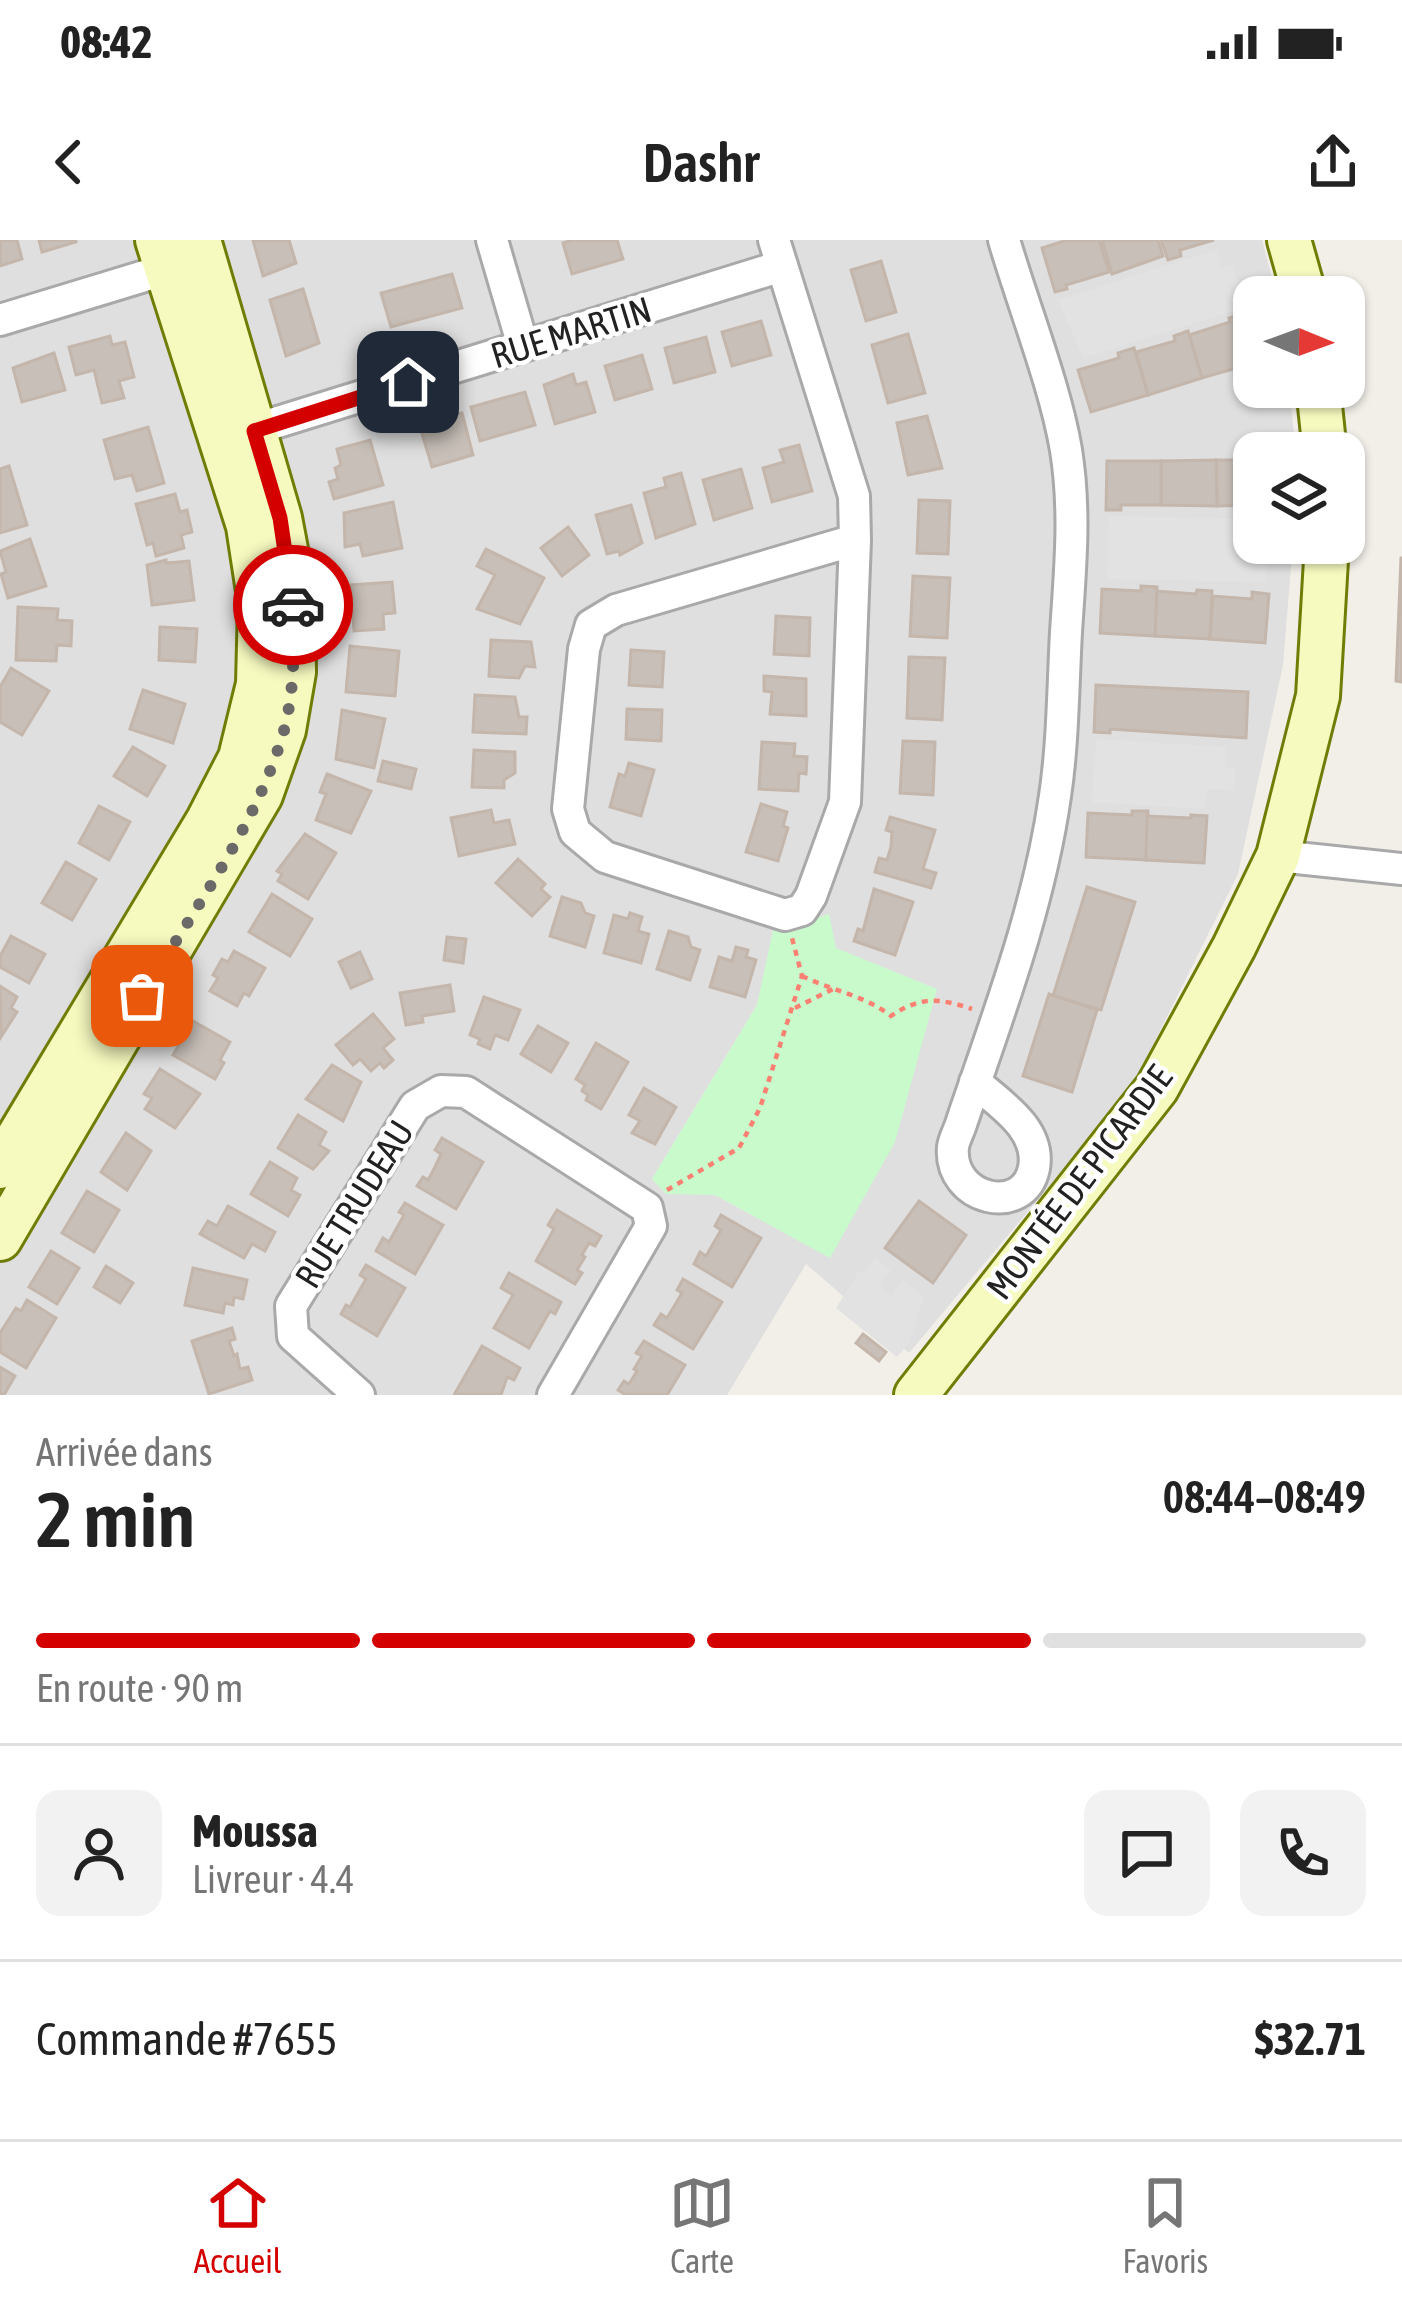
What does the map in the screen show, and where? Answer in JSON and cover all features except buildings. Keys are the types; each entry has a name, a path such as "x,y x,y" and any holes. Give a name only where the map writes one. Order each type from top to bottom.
{"street":[{"path":"492,240 523,346"},
{"path":"975,1082 1018,957 1055,798 1074,516 1065,446 1004,240"},
{"path":"1289,240 1299,276"},
{"path":"0,320 182,252 237,435 260,604 258,684 240,758 208,820 0,1166"},
{"path":"778,253 854,496 855,540 845,802 811,896 802,910 785,915 605,857 575,832 568,809 584,649 591,625 616,610 855,540"},
{"name":"RUE MARTIN","path":"237,435 523,346 778,253"},
{"path":"0,1238 261,795 284,730 294,672 293,587 280,518 237,435"},
{"name":"MONTÉE DE PICARDIE","path":"916,1395 1157,1088 1234,947 1278,856 1318,696 1326,564"},
{"path":"1278,856 1402,869"},
{"name":"RUE TRUDEAU","path":"359,1395 292,1336 291,1306 415,1106 441,1091 466,1092 647,1208"},
{"path":"554,1395 650,1226 647,1208"}],"path":[{"path":"647,1208 673,1184 739,1148 760,1108 802,976 785,915"},
{"path":"802,976 869,999 891,1016 913,1002 942,999 999,1018"},
{"path":"791,1010 833,989"}],"shaded area":[{"path":"0,240 1262,240 1271,276 1233,276 1233,408 1291,408 1294,432 1233,432 1233,564 1291,564 1283,665 1238,874 1131,1089 909,1353 806,1264 727,1395 0,1395","holes":["775,927 782,930 830,1257 715,1195 652,1179 757,1005"]},
{"path":"1216,250 1222,268 1232,265 1236,276 1233,311 1083,358 1058,300"},
{"path":"1109,516 1233,519 1233,564 1267,564 1266,582 1107,579"},
{"path":"1096,739 1226,747 1225,767 1235,768 1234,790 1207,789 1205,809 1092,802"},
{"path":"875,1257 891,1270 880,1286 891,1296 903,1280 924,1296 910,1342 897,1357 836,1308 859,1271 863,1273"}],"green space":[{"path":"829,914 836,948 937,989 895,1142 830,1258 715,1195 666,1194 652,1179 757,1005 774,926 782,930"}],"way so far":[{"path":"142,996 261,795 284,730 294,672 293,605"}],"route":[{"path":"293,605 280,518 254,431 408,382"}]}
